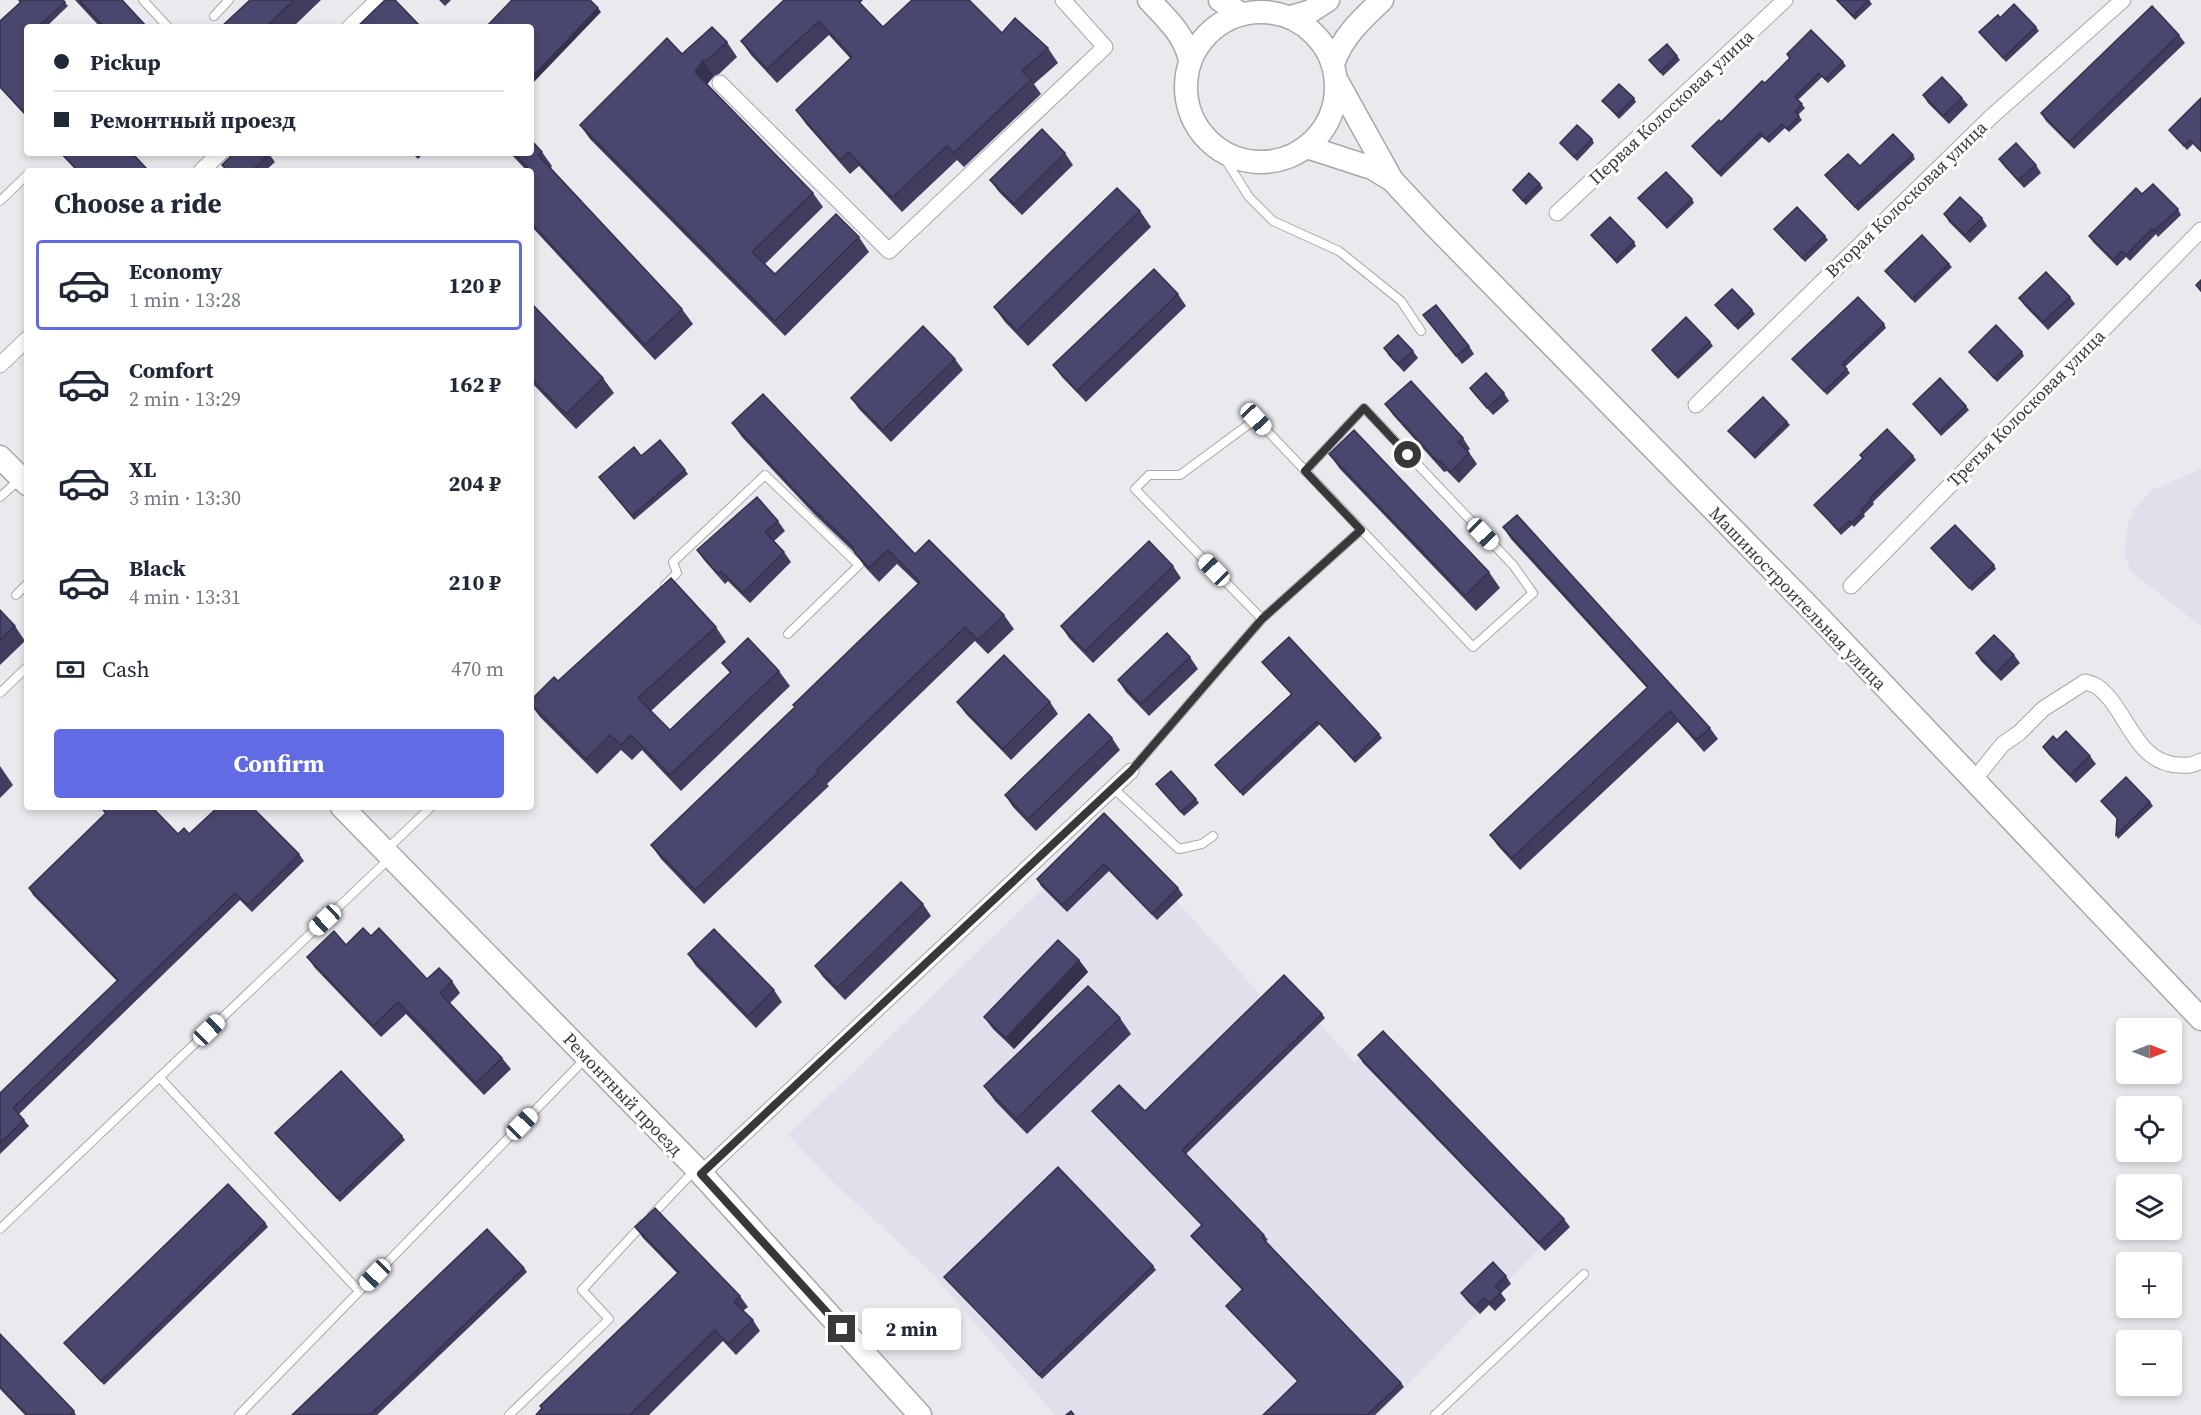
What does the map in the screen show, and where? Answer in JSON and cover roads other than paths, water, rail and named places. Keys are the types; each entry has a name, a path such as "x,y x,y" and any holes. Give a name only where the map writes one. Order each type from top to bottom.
{"street":[{"path":"353,24 378,0"},
{"path":"720,83 889,251 1106,47 1063,0"},
{"path":"1149,0 1180,33 1190,60"},
{"path":"1220,0 1241,14"},
{"path":"1291,17 1311,11 1328,0"},
{"path":"1335,72 1324,44 1309,28 1291,17 1266,12 1241,14 1219,24 1202,39 1190,60 1185,85 1189,111 1201,134 1220,151 1241,160 1264,163 1287,159 1307,147 1323,131 1331,116 1336,98 1335,72 1345,38 1382,0"},
{"name":"Первая Колосковая улица","path":"1557,213 1785,0"},
{"name":"Вторая Колосковая улица","path":"1696,405 1991,117 2123,0"},
{"name":"Машиностроительная улица","path":"1335,72 1392,180"},
{"name":"Машиностроительная улица","path":"1307,147 1372,168 1392,180 1700,498 1817,615 2201,1019"},
{"path":"204,168 217,156"},
{"name":"Третья Колосковая улица","path":"1851,586 2201,230"},
{"path":"0,365 24,342"},
{"path":"0,457 24,481"},
{"path":"1973,781 2003,744 2019,733 2043,709 2085,682 2097,687 2114,705 2141,747 2166,765 2192,766 2201,761"},
{"path":"698,1171 1131,771"},
{"name":"Ремонтный проезд","path":"345,810 698,1171 920,1415"}],"lane":[{"path":"143,0 165,24"},
{"path":"214,16 229,0"},
{"path":"1220,151 1249,196 1273,221 1339,251 1401,301 1421,331"},
{"path":"0,201 24,178"},
{"path":"1262,619 1135,489 1149,475 1180,476 1256,419 1305,471 1361,530 1473,647 1533,593 1513,565 1364,408 1305,471"},
{"path":"660,590 677,573 673,562 765,475 859,565 788,634"},
{"path":"0,497 24,481"},
{"path":"1131,771 1262,619 1361,530"},
{"path":"16,595 24,587"},
{"path":"0,693 24,670"},
{"path":"1113,788 1179,849 1202,844 1213,836"},
{"path":"0,1229 388,854 428,810"},
{"path":"239,1415 587,1057"},
{"path":"159,1077 359,1291"},
{"path":"508,1415 609,1319 582,1290 698,1171"},
{"path":"1435,1415 1584,1274"}]}
